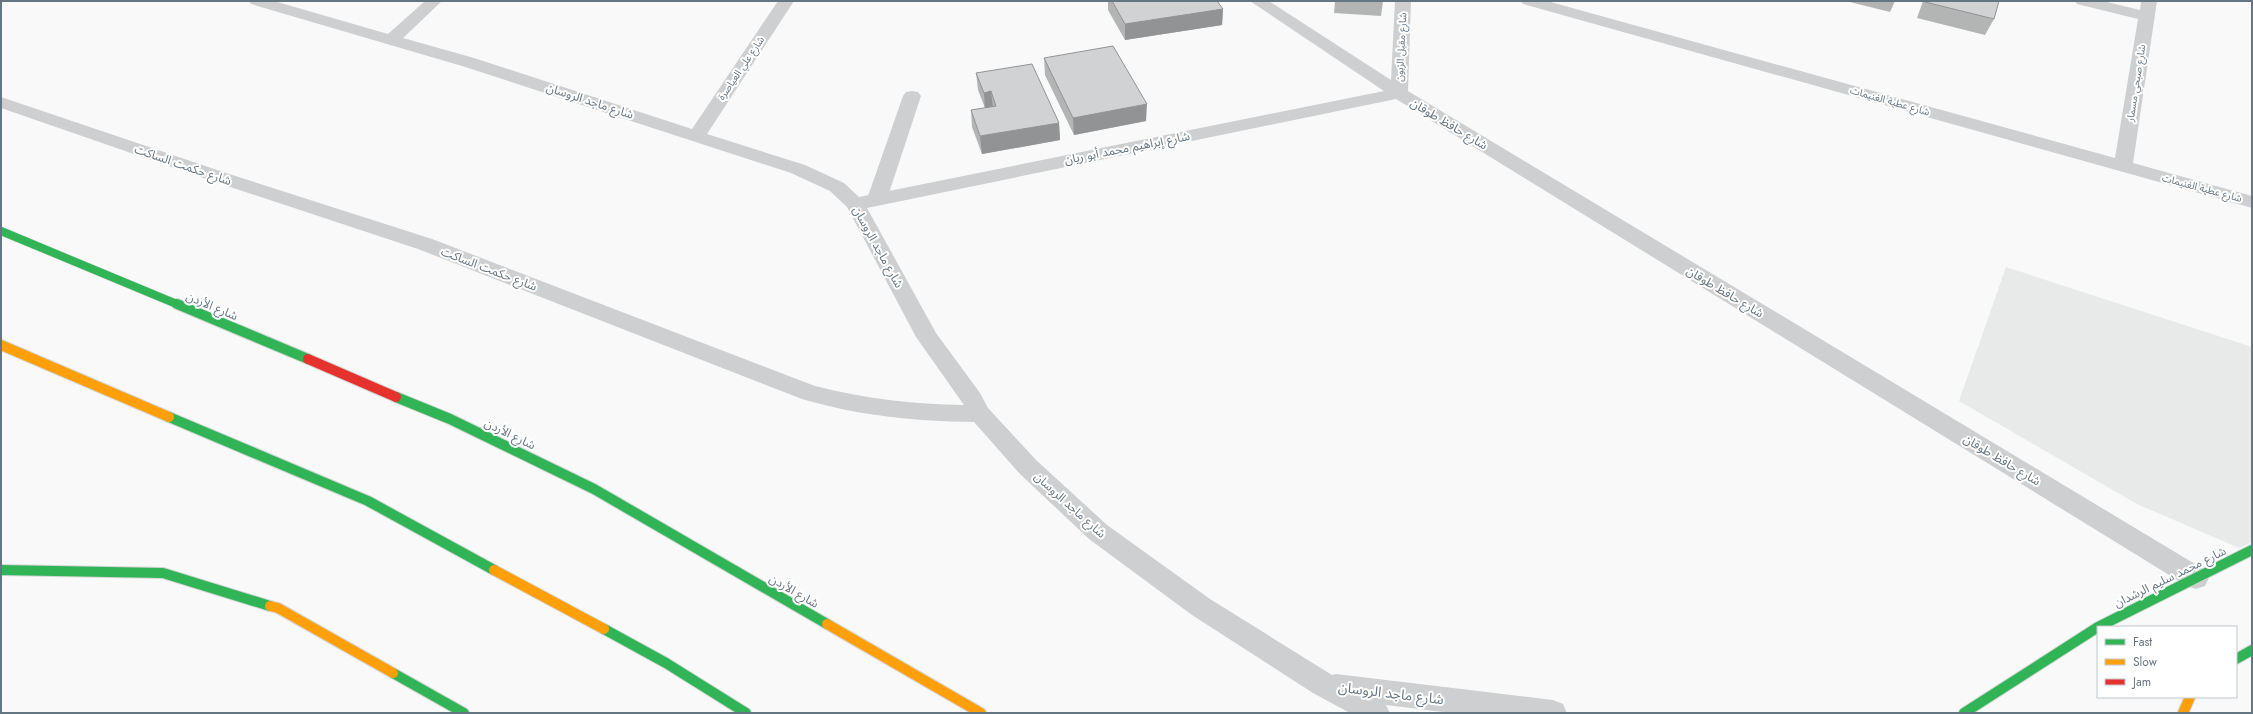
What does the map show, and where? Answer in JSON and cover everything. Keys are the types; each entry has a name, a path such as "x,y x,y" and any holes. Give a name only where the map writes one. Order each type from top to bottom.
{"main road":[{"name":"شارع الأردن","path":"1,231 450,418 594,490 981,713"},
{"path":"1,345 368,501 666,663 746,713"},
{"name":"شارع محمد سليم الرشدان","path":"2100,626 2115,617 2252,550"},
{"path":"1,570 163,572 278,608 464,713"},
{"name":"شارع محمد سليم الرشدان","path":"1964,713 2097,628"},
{"path":"2237,658 2252,650"},
{"path":"2183,713 2190,698"}],"street":[{"name":"شارع ماجد الروسان","path":"257,1 468,62 697,135 798,169 837,187 855,204 927,337 972,399 980,414 1028,467 1098,532 1201,607 1323,684 1376,713"},
{"path":"391,40 434,1"},
{"name":"شارع علي العياصرة","path":"697,135 786,1"},
{"name":"شارع حافظ طوقان","path":"1258,1 1399,94 2196,578"},
{"name":"شارع مقبل الزبون","path":"1399,94 1403,1"},
{"name":"شارع عطية الغنيمات","path":"1529,1 2252,202"},
{"path":"2083,1 2148,8"},
{"name":"شارع صبحي مسمار","path":"2123,166 2148,8"},
{"name":"شارع إبراهيم محمد أبو ريان","path":"855,204 1399,94"},
{"path":"877,199 912,96"},
{"name":"شارع حكمت الساكت","path":"1,102 216,176 426,244 810,393 856,405 910,412 980,414"},
{"name":"شارع ماجد الروسان","path":"1323,684 1553,713"}],"shaded area":[{"path":"2006,267 2252,347 2252,542 2239,548 2137,504 1959,401"}],"building":[{"path":"1112,1 1217,1 1223,9 1125,24"},
{"path":"1925,1 1999,1 1994,19"},
{"path":"1113,46 1147,104 1073,118 1044,58"},
{"path":"1032,64 1059,123 980,136 971,110 996,106 991,91 984,93 976,73"}],"traffic: fast":[{"path":"1,231 308,359"},
{"path":"396,397 450,419 594,489 827,624"},
{"path":"169,417 368,501 494,570"},
{"path":"2100,626 2252,550"},
{"path":"1,570 163,573 270,606"},
{"path":"1964,713 2097,628"},
{"path":"604,629 666,663 746,713"},
{"path":"2237,658 2252,650"},
{"path":"393,673 464,713"}],"traffic: slow":[{"path":"1,345 169,417"},
{"path":"494,570 604,629"},
{"path":"270,606 278,608 393,673"},
{"path":"827,624 981,713"},
{"path":"2183,713 2190,698"}],"traffic: jam":[{"path":"308,359 396,397"}]}
